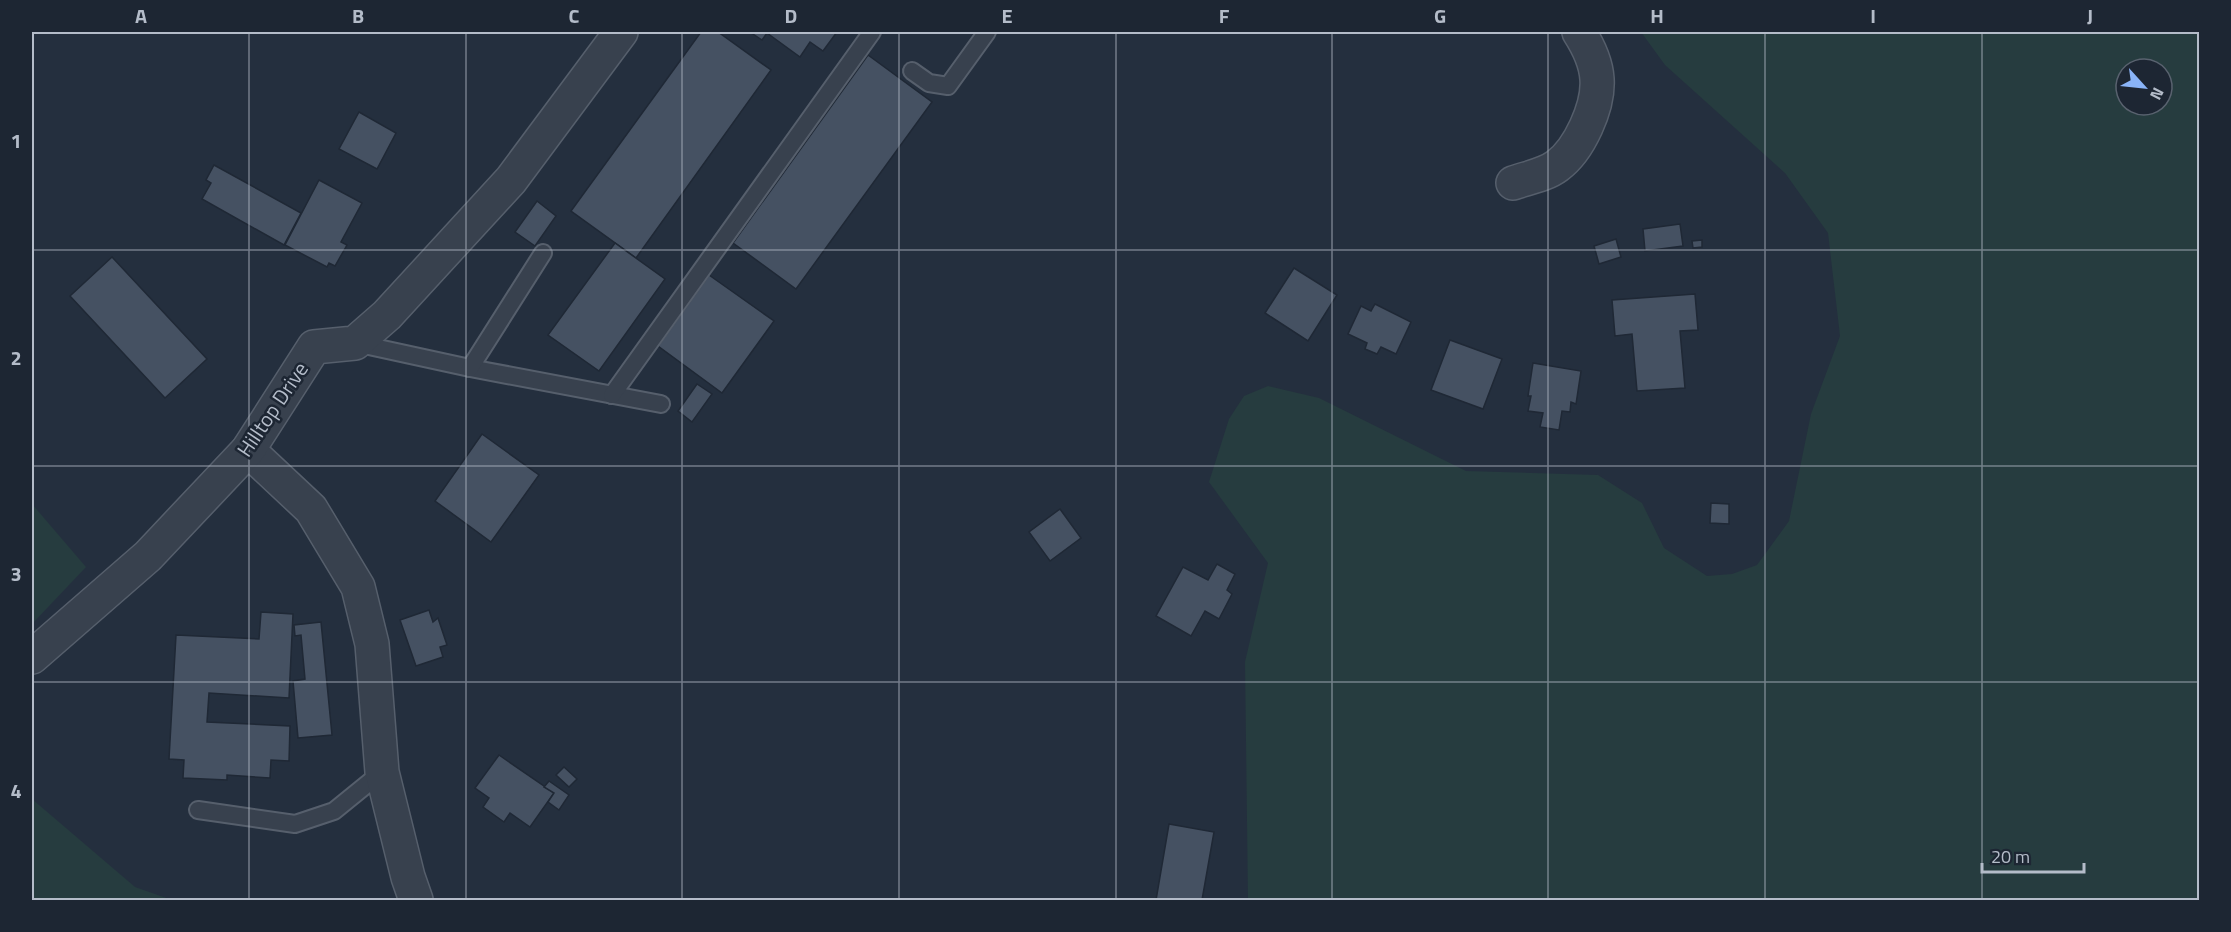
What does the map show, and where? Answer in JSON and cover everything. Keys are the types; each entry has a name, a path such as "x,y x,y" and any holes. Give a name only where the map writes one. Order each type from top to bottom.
{"street":[{"path":"355,343 387,315 510,180 621,32"},
{"path":"1513,183 1554,168 1569,156 1583,135 1594,104 1598,80 1593,57 1579,32"},
{"name":"Hilltop Drive","path":"32,657 147,556 248,450 314,347 355,343"},
{"path":"248,450 311,509 358,587 372,644 382,772 408,877 416,900"}],"lane":[{"path":"612,395 872,32"},
{"path":"912,71 930,83 948,86 987,32"},
{"path":"470,368 543,253"},
{"path":"355,343 470,368 661,404"},
{"path":"198,810 295,824 334,811 382,772"}],"green space":[{"path":"1641,32 2199,32 2199,900 1248,900 1245,662 1268,563 1209,482 1229,419 1244,396 1268,386 1319,398 1466,471 1598,475 1642,503 1664,548 1707,576 1732,574 1757,565 1789,521 1811,414 1840,336 1828,233 1785,173 1665,65"},
{"path":"32,504 86,567 32,624"},
{"path":"32,799 135,887 172,900 32,900"}],"building":[{"path":"701,32 718,32 771,70 636,258 571,211"},
{"path":"750,32 837,32 823,51 810,42 800,57 767,33 762,40"},
{"path":"868,55 932,102 796,289 733,243"},
{"path":"359,112 396,133 377,169 339,149"},
{"path":"214,165 301,213 284,245 202,199 211,183 206,180"},
{"path":"319,180 362,203 341,242 347,245 335,266 329,263 327,267 285,245"},
{"path":"537,201 556,216 535,246 515,232"},
{"path":"1680,224 1683,246 1645,251 1643,229"},
{"path":"1616,239 1621,257 1599,264 1594,246"},
{"path":"1702,240 1702,247 1693,248 1692,241"},
{"path":"615,243 665,279 599,371 548,335"},
{"path":"112,257 207,359 165,398 70,296"},
{"path":"1294,268 1337,295 1308,341 1265,313"},
{"path":"709,275 774,321 722,393 658,346"},
{"path":"1695,294 1698,330 1680,331 1685,388 1637,391 1632,334 1615,336 1612,300"},
{"path":"1375,304 1411,322 1396,354 1381,347 1377,354 1365,349 1367,343 1348,334 1361,306 1371,311"},
{"path":"1450,340 1502,359 1483,409 1431,390"},
{"path":"1533,363 1581,371 1576,404 1571,402 1570,412 1562,411 1559,430 1540,427 1543,413 1528,411"},
{"path":"697,384 712,394 692,422 678,411"},
{"path":"482,434 539,475 491,542 435,501"},
{"path":"1711,503 1729,504 1729,524 1710,523"},
{"path":"1060,509 1081,538 1050,561 1029,532"},
{"path":"1217,564 1235,574 1227,590 1232,594 1219,619 1205,611 1191,636 1156,616 1183,567 1208,580"},
{"path":"429,610 433,622 438,618 447,645 440,647 443,657 416,666 400,620"},
{"path":"261,612 293,614 289,698 209,693 207,722 290,726 289,761 271,760 270,778 227,775 227,780 183,778 184,760 169,759 176,635 259,639"},
{"path":"321,622 332,735 298,738 293,681 305,679 301,635 295,636 294,625"},
{"path":"499,755 554,793 530,827 510,813 504,822 483,807 489,798 475,788"},
{"path":"564,767 577,779 569,787 556,775"},
{"path":"549,781 569,795 559,810 548,802 554,793 544,787"},
{"path":"1169,824 1214,832 1202,900 1156,900"}]}
